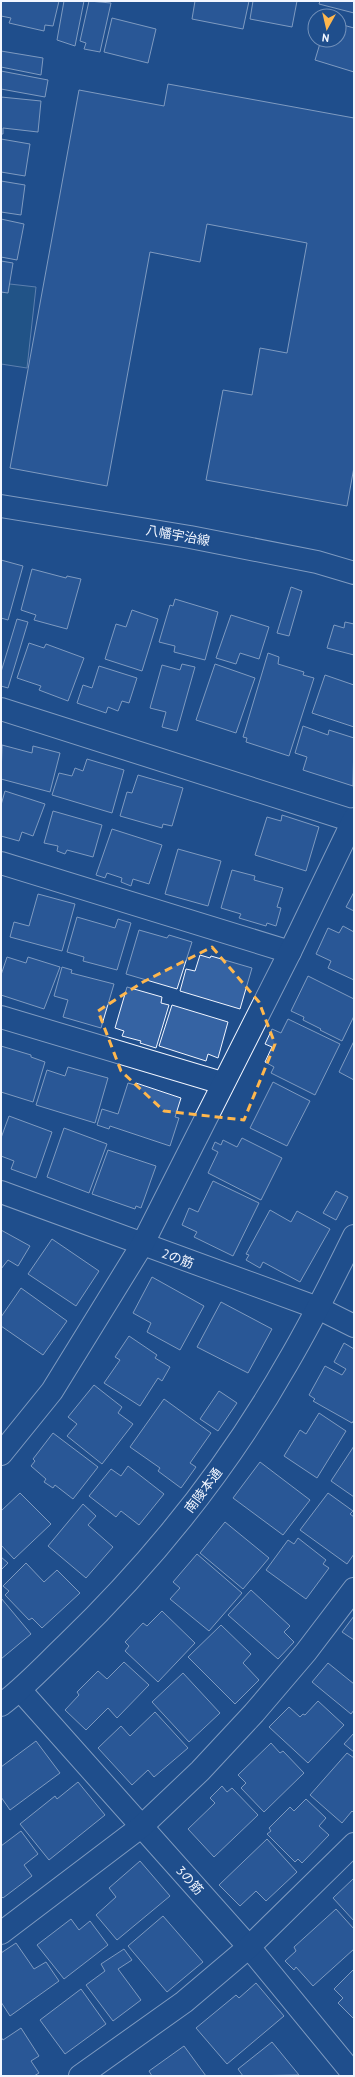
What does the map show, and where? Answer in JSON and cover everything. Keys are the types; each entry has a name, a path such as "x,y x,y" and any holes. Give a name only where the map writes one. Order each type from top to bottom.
{"street":[{"name":"八幡宇治線","path":"1,506 190,536 317,562 354,573"},
{"path":"1,709 354,820 290,952 222,1083 142,1245 52,1391 1,1454"},
{"path":"1,863 290,952"},
{"path":"1,1017 222,1083"},
{"name":"2の筋","path":"1,1192 142,1245 318,1308 354,1326"},
{"name":"南陵本通","path":"1,1705 21,1691 95,1617 182,1518 220,1468 288,1363 318,1308 354,1236"},
{"path":"1,1933 142,1826 200,1771 254,1713 306,1652 354,1588"},
{"name":"3の筋","path":"21,1691 249,1947 354,2075"},
{"path":"80,2076 184,2002 249,1947 354,1844"}],"highlighted area":[{"path":"212,947 259,1002 275,1044 244,1120 164,1111 121,1071 98,1011 143,982"}],"shaded area":[{"path":"1,283 36,287 27,368 1,364"}],"building":[{"path":"1,1 59,1 53,26 45,25 44,31 9,23 11,18 1,16"},
{"path":"64,1 84,1 75,46 57,40"},
{"path":"89,1 111,3 100,52 84,49 86,43 80,41"},
{"path":"195,1 249,1 243,29 192,19"},
{"path":"253,1 297,1 292,27 250,19"},
{"path":"320,1 354,1 354,13 347,11 347,8 335,8 319,4"},
{"path":"112,18 156,29 148,63 104,52"},
{"path":"347,26 354,28 354,72 315,60 319,48 347,48"},
{"path":"1,51 43,58 41,75 1,67"},
{"path":"1,71 48,80 45,97 1,89"},
{"path":"168,84 354,118 354,467 347,506 206,480 223,390 252,395 260,348 287,353 307,243 207,224 200,262 150,252 107,486 10,468 79,90 164,106"},
{"path":"1,97 41,101 38,132 3,128 3,134 1,134"},
{"path":"1,139 30,144 25,176 1,172"},
{"path":"1,181 25,185 21,215 1,212"},
{"path":"1,219 24,224 17,260 1,257"},
{"path":"1,261 13,263 8,293 1,292"},
{"path":"1,560 23,566 8,620 1,618"},
{"path":"32,569 66,578 67,576 81,579 67,629 34,620 36,615 21,610"},
{"path":"291,587 302,591 289,636 277,633"},
{"path":"175,599 218,612 205,660 174,652 175,646 159,642 170,605 173,606"},
{"path":"132,610 158,619 142,671 105,659 116,624 126,627"},
{"path":"231,615 269,627 259,659 240,653 236,664 216,658"},
{"path":"17,619 28,622 8,688 1,686 1,672"},
{"path":"345,622 354,624 354,655 327,648 334,625 344,628"},
{"path":"29,643 44,648 46,644 84,658 68,701 39,690 41,686 17,678"},
{"path":"268,653 279,657 278,664 304,672 303,675 314,678 289,756 246,742 247,738 243,737"},
{"path":"182,664 195,667 177,731 162,727 166,712 150,708 162,665 180,670"},
{"path":"215,664 255,678 236,733 196,720"},
{"path":"99,666 137,678 129,703 122,701 118,711 108,707 106,713 77,703 83,685 92,688"},
{"path":"325,675 354,685 354,727 312,713"},
{"path":"303,726 328,735 329,730 354,738 353,786 303,770 307,757 295,753"},
{"path":"2,745 32,753 33,746 60,753 50,792 1,779"},
{"path":"87,759 124,770 112,813 52,795 59,773 72,776 75,768 83,771"},
{"path":"138,775 183,788 172,826 163,824 162,828 120,816 127,792 132,793"},
{"path":"5,791 45,804 33,836 22,832 19,841 1,836 1,805"},
{"path":"53,811 102,825 93,857 67,850 65,854 57,851 58,846 44,843"},
{"path":"282,815 319,827 306,871 255,855 267,817 281,821"},
{"path":"112,829 162,845 149,884 133,879 131,886 121,882 122,878 107,873 105,878 96,875"},
{"path":"178,849 221,861 208,906 165,894"},
{"path":"232,870 255,876 254,880 283,888 277,907 281,908 276,926 267,923 266,926 239,918 241,914 221,908"},
{"path":"354,892 354,911 346,907"},
{"path":"38,894 75,904 62,951 10,937 14,922 29,926"},
{"path":"77,917 115,928 118,919 131,923 117,970 83,961 84,957 67,952"},
{"path":"343,926 354,932 354,980 328,968 331,961 316,954 328,928 339,933"},
{"path":"139,930 167,938 169,935 192,942 177,989 126,974"},
{"path":"200,955 210,958 211,956 252,968 240,1009 180,991 186,969 195,971"},
{"path":"7,957 26,963 28,957 60,967 44,1009 1,995 1,975"},
{"path":"62,967 72,970 71,973 114,984 101,1028 63,1017 68,1000 54,996"},
{"path":"308,976 354,999 354,1016 342,1041 303,1020 304,1017 291,1011"},
{"path":"127,987 162,997 161,1003 169,1005 156,1048 140,1043 141,1041 122,1036 124,1031 115,1028"},
{"path":"172,1005 228,1022 218,1058 208,1054 206,1061 159,1046"},
{"path":"288,1019 340,1044 315,1095 271,1073 274,1067 265,1062 272,1047 265,1044 272,1029 281,1033"},
{"path":"354,1041 354,1080 339,1072"},
{"path":"1,1046 31,1055 31,1057 45,1062 33,1102 1,1092"},
{"path":"68,1067 108,1078 95,1123 36,1105 47,1070 65,1076"},
{"path":"273,1082 310,1101 287,1146 250,1128"},
{"path":"128,1083 135,1085 136,1083 181,1098 175,1117 179,1118 170,1146 110,1126 109,1129 97,1125 102,1109 118,1114"},
{"path":"9,1116 52,1132 36,1178 11,1169 14,1161 1,1156 1,1138"},
{"path":"64,1128 107,1144 89,1193 47,1177"},
{"path":"242,1138 282,1158 261,1200 208,1173 218,1152 212,1149 215,1142 221,1145 223,1140 237,1147"},
{"path":"108,1150 156,1166 141,1208 136,1206 135,1209 92,1194"},
{"path":"213,1181 259,1203 233,1256 194,1237 197,1232 182,1225 189,1208 198,1212"},
{"path":"336,1191 348,1197 336,1220 323,1213"},
{"path":"270,1210 291,1222 297,1211 330,1229 300,1282 263,1262 260,1268 246,1260 249,1255 246,1254"},
{"path":"1,1230 30,1246 18,1266 8,1260 1,1269"},
{"path":"52,1239 99,1271 76,1306 28,1274"},
{"path":"152,1277 204,1306 180,1350 147,1332 151,1323 133,1313"},
{"path":"21,1288 67,1321 43,1355 1,1326 1,1317"},
{"path":"221,1302 272,1329 248,1373 197,1347"},
{"path":"129,1336 157,1355 155,1358 170,1367 162,1381 158,1378 140,1406 104,1383 120,1360 115,1357"},
{"path":"344,1343 354,1349 354,1420 352,1423 313,1401 315,1399 309,1395 325,1366 342,1375 346,1369 334,1362"},
{"path":"94,1385 122,1407 118,1413 133,1424 102,1464 67,1436 77,1424 68,1417"},
{"path":"219,1391 237,1403 218,1431 200,1419"},
{"path":"164,1399 211,1433 190,1463 196,1467 181,1488 158,1471 160,1468 130,1447"},
{"path":"319,1413 346,1431 317,1478 284,1456 300,1430 306,1434"},
{"path":"53,1433 98,1467 73,1499 55,1485 53,1488 44,1482 46,1479 31,1466 35,1461 33,1459"},
{"path":"354,1446 354,1497 331,1481"},
{"path":"260,1462 310,1500 283,1535 233,1498"},
{"path":"128,1466 164,1494 139,1525 121,1511 116,1517 89,1496 111,1469 121,1476"},
{"path":"20,1493 51,1524 14,1559 1,1545 1,1511"},
{"path":"328,1493 353,1511 350,1514 354,1517 354,1554 347,1564 300,1530"},
{"path":"83,1504 96,1516 88,1525 113,1547 86,1578 48,1546"},
{"path":"225,1522 269,1558 243,1589 200,1553"},
{"path":"298,1538 326,1560 323,1564 329,1568 306,1599 266,1570 288,1540 294,1544"},
{"path":"197,1554 242,1593 209,1631 170,1599 180,1588 173,1582"},
{"path":"1,1557 8,1563 1,1570"},
{"path":"26,1563 44,1582 57,1570 80,1593 42,1628 32,1618 29,1620 5,1595 9,1591 3,1586"},
{"path":"251,1590 290,1626 284,1632 294,1642 278,1659 228,1615"},
{"path":"1,1598 31,1634 1,1659"},
{"path":"162,1611 195,1643 158,1682 125,1651 129,1646 125,1642 143,1623 147,1626"},
{"path":"354,1616 354,1640 342,1632"},
{"path":"221,1625 251,1654 243,1663 259,1680 235,1704 188,1657"},
{"path":"124,1662 149,1685 117,1718 108,1708 86,1730 65,1710 79,1695 77,1692 98,1671 107,1679"},
{"path":"328,1663 354,1684 354,1710 351,1714 312,1682"},
{"path":"183,1673 220,1713 189,1742 152,1702"},
{"path":"318,1701 344,1725 308,1763 269,1727 289,1707 300,1717 303,1714 305,1715"},
{"path":"155,1712 188,1748 154,1777 148,1770 132,1785 98,1748 121,1726 130,1736"},
{"path":"354,1733 354,1752 344,1744"},
{"path":"36,1741 60,1773 10,1810 1,1797 1,1767"},
{"path":"271,1743 280,1753 283,1751 304,1773 264,1812 241,1788 246,1783 238,1775"},
{"path":"347,1753 354,1758 354,1813 352,1811 342,1823 310,1795"},
{"path":"78,1782 105,1815 49,1860 20,1824 55,1796 57,1799"},
{"path":"222,1786 227,1792 232,1788 258,1815 214,1857 188,1829 215,1803 210,1798"},
{"path":"306,1799 326,1818 319,1826 329,1835 302,1863 298,1859 295,1862 267,1834 271,1831 269,1828 290,1807 294,1811"},
{"path":"21,1831 38,1854 24,1865 32,1876 3,1898 1,1896 1,1846"},
{"path":"267,1839 297,1872 266,1901 256,1891 240,1906 219,1885"},
{"path":"140,1861 170,1896 117,1940 96,1915 116,1897 109,1888"},
{"path":"354,1878 354,1921 333,1898"},
{"path":"336,1909 354,1929 354,1949 313,1986 296,1967 294,1970 285,1961 296,1951 294,1947"},
{"path":"163,1916 203,1962 167,1992 128,1946"},
{"path":"71,1919 79,1930 90,1921 108,1945 64,1979 37,1945"},
{"path":"16,1943 34,1969 46,1962 59,1981 10,2016 1,2002 1,1953"},
{"path":"124,1949 132,1960 118,1969 141,2000 113,2021 86,1985 105,1971 101,1964"},
{"path":"354,1969 354,2019 338,2003 343,1998 334,1989"},
{"path":"256,1983 284,2016 227,2064 196,2028 236,1995 239,1998"},
{"path":"81,1989 106,2024 65,2054 40,2020"},
{"path":"21,2028 39,2056 31,2061 39,2073 34,2076 1,2076 1,2037 3,2040"},
{"path":"272,2042 299,2075 243,2076 238,2069"},
{"path":"184,2046 206,2076 152,2076 149,2071"}]}
